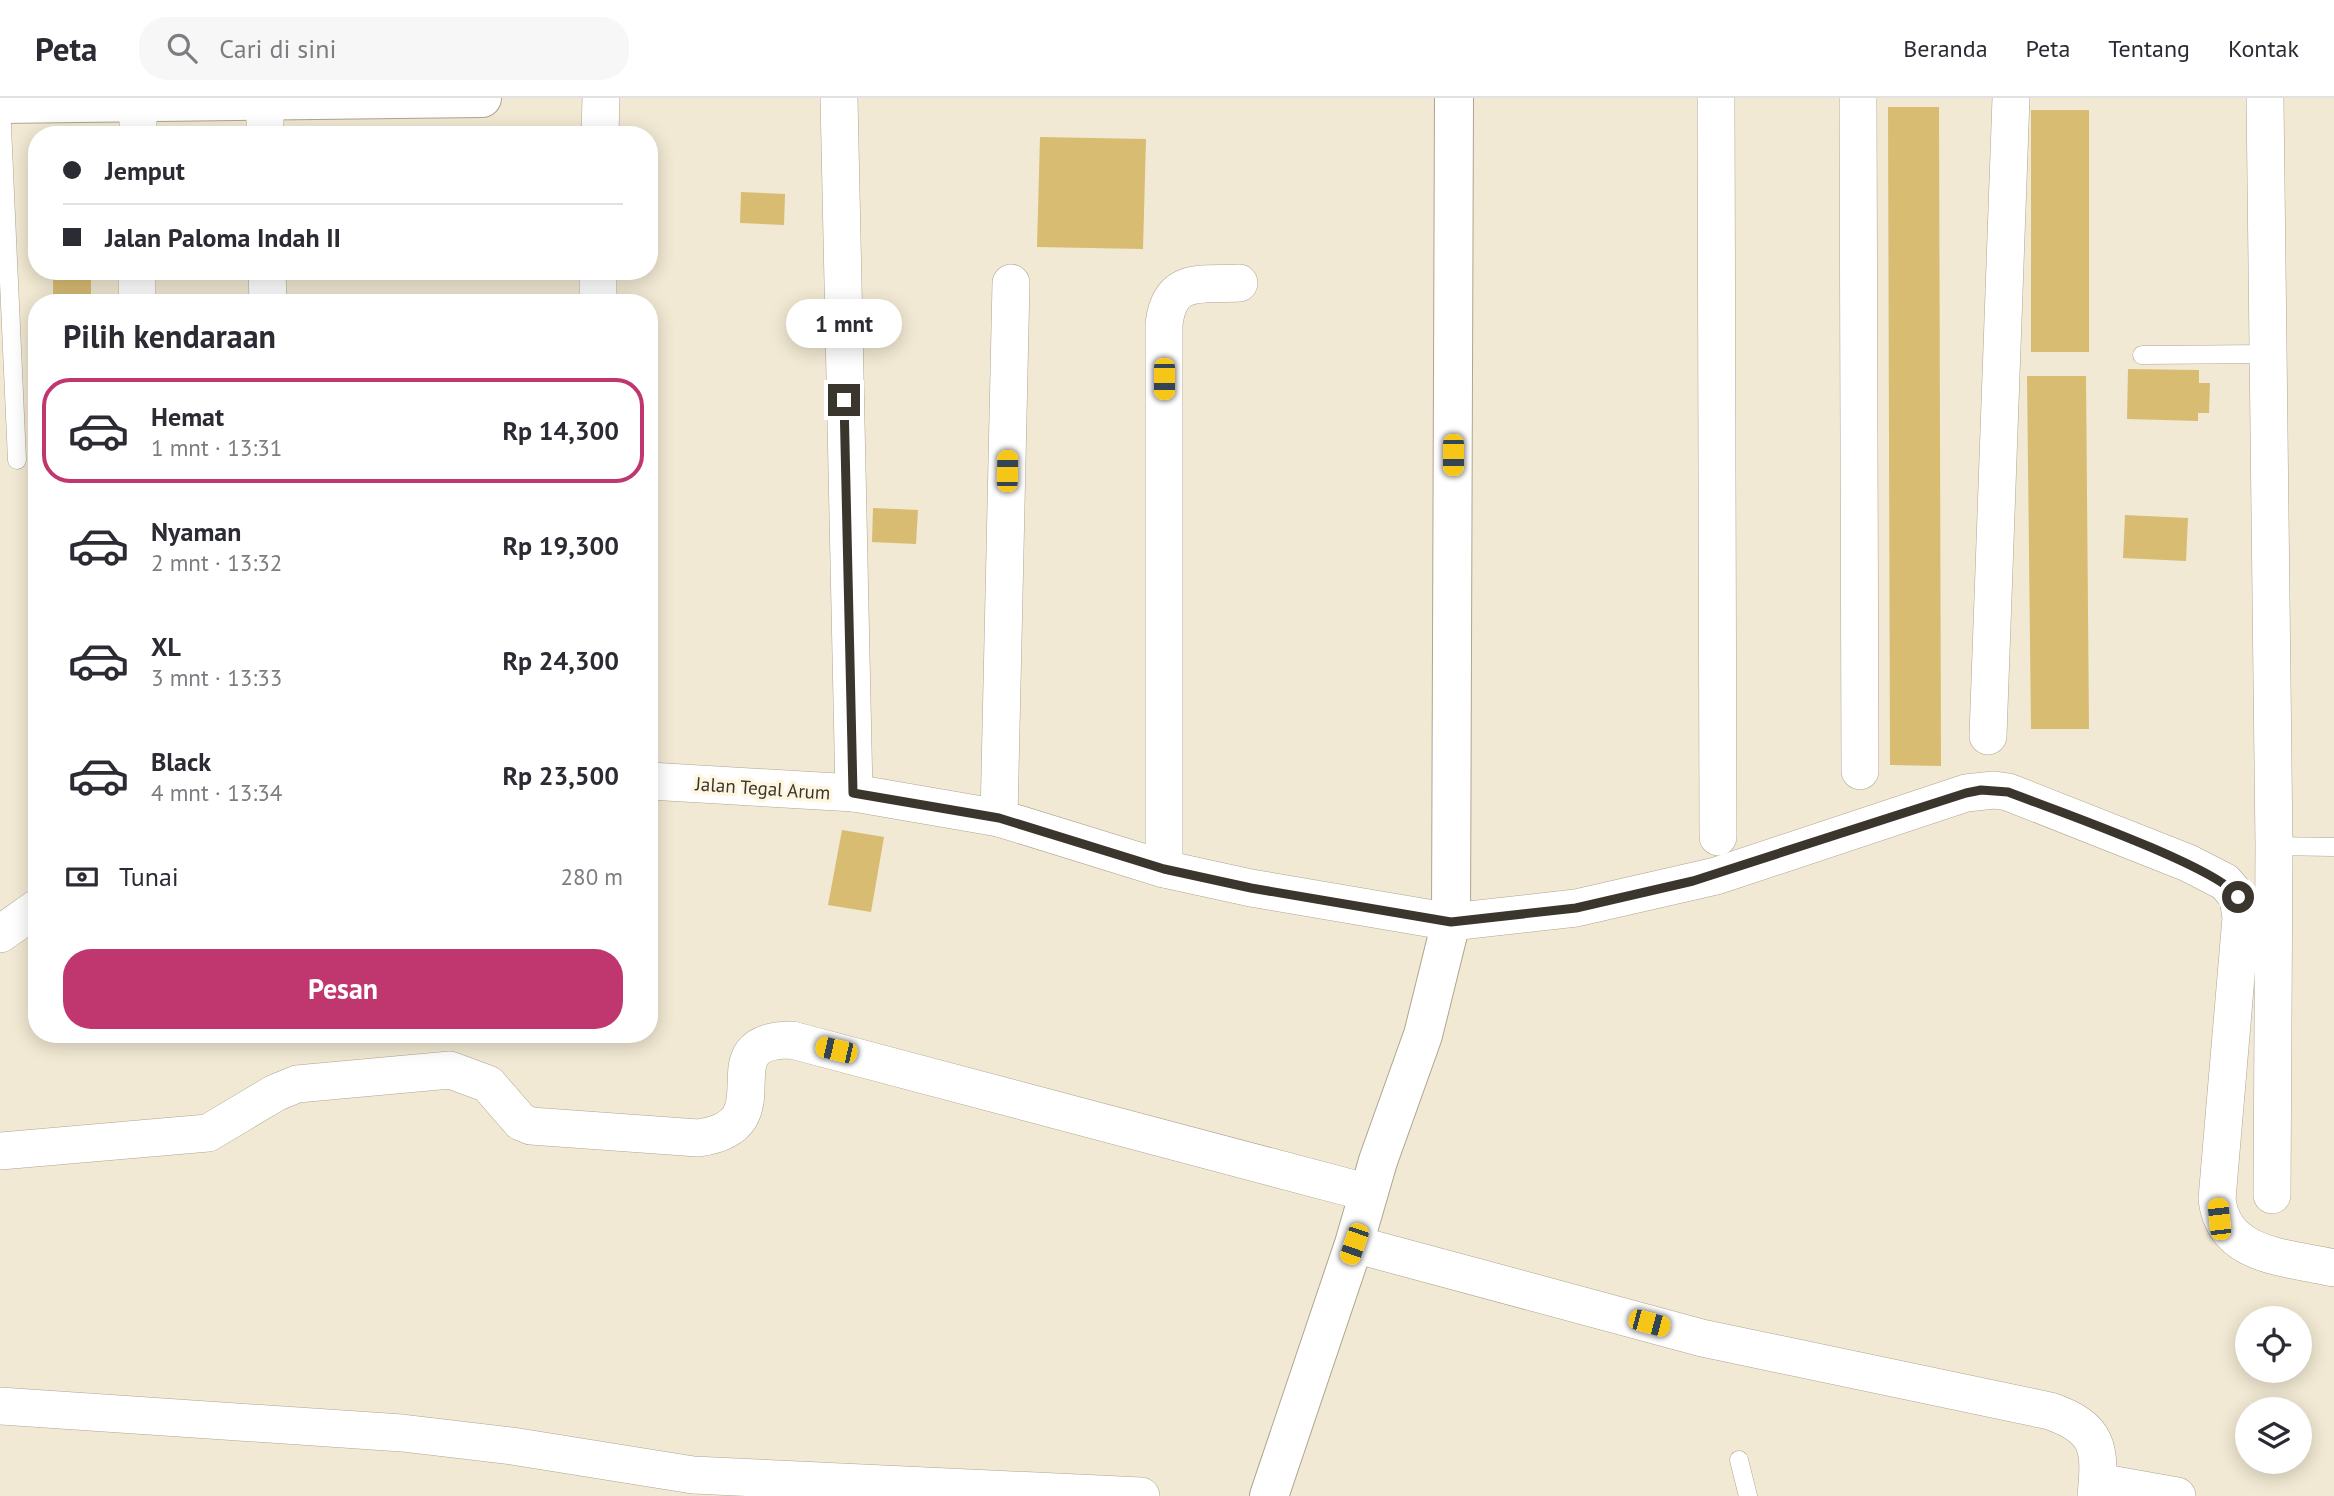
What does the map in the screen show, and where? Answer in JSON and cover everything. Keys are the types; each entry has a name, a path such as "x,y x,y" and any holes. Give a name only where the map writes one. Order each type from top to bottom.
{"street":[{"path":"0,104 138,112 265,111 482,98"},
{"path":"600,126 601,98"},
{"path":"839,98 853,793"},
{"path":"1269,1496 1423,1035 1451,922 1454,98"},
{"path":"1716,98 1718,837"},
{"path":"1858,98 1860,771"},
{"path":"1988,736 2011,98"},
{"path":"2265,98 2274,846 2272,1195"},
{"path":"999,818 1011,283"},
{"path":"1164,869 1164,324 1166,309 1177,290 1188,286 1239,283"},
{"name":"Jalan Tegal Arum","path":"658,782 853,793 999,818 1164,869 1251,888 1451,922 1576,908 1645,893 1716,876 1966,793 1981,790 2008,792 2188,863 2234,889 2241,918 2217,1199 2219,1219 2230,1235 2248,1248 2334,1268"},
{"path":"0,934 28,914"},
{"path":"0,1151 200,1135 223,1127 275,1093 297,1084 450,1070 488,1084 522,1122 531,1126 562,1131 706,1137 726,1132 742,1114 747,1064 759,1044 772,1040 792,1040 1369,1193"},
{"path":"1354,1244 1702,1338 2050,1410 2071,1418 2092,1436 2097,1447 2097,1489 2177,1496"},
{"path":"0,1406 402,1433 512,1446 692,1485 1141,1496"}],"lane":[{"path":"0,104 17,460"},
{"path":"2142,355 2269,354"},
{"path":"2274,846 2334,847"},
{"path":"1739,1460 1748,1496"}],"building":[{"path":"1888,107 1939,107 1941,766 1890,765"},
{"path":"2031,110 2089,110 2089,352 2031,352"},
{"path":"1040,137 1146,139 1143,249 1037,247"},
{"path":"741,192 785,194 784,225 740,223"},
{"path":"53,280 91,280 91,294 53,294"},
{"path":"2128,369 2199,370 2199,383 2210,383 2209,413 2198,413 2198,421 2127,419"},
{"path":"2027,376 2086,376 2089,729 2031,729"},
{"path":"873,508 918,510 916,544 872,542"},
{"path":"2125,515 2188,518 2186,561 2123,558"},
{"path":"842,830 884,837 871,912 828,905"}],"route":[{"path":"844,400 853,793 999,818 1164,869 1251,888 1451,922 1576,908 1716,876 1966,793 1994,790 2008,792 2188,863 2225,882 2234,889 2238,897"}]}
